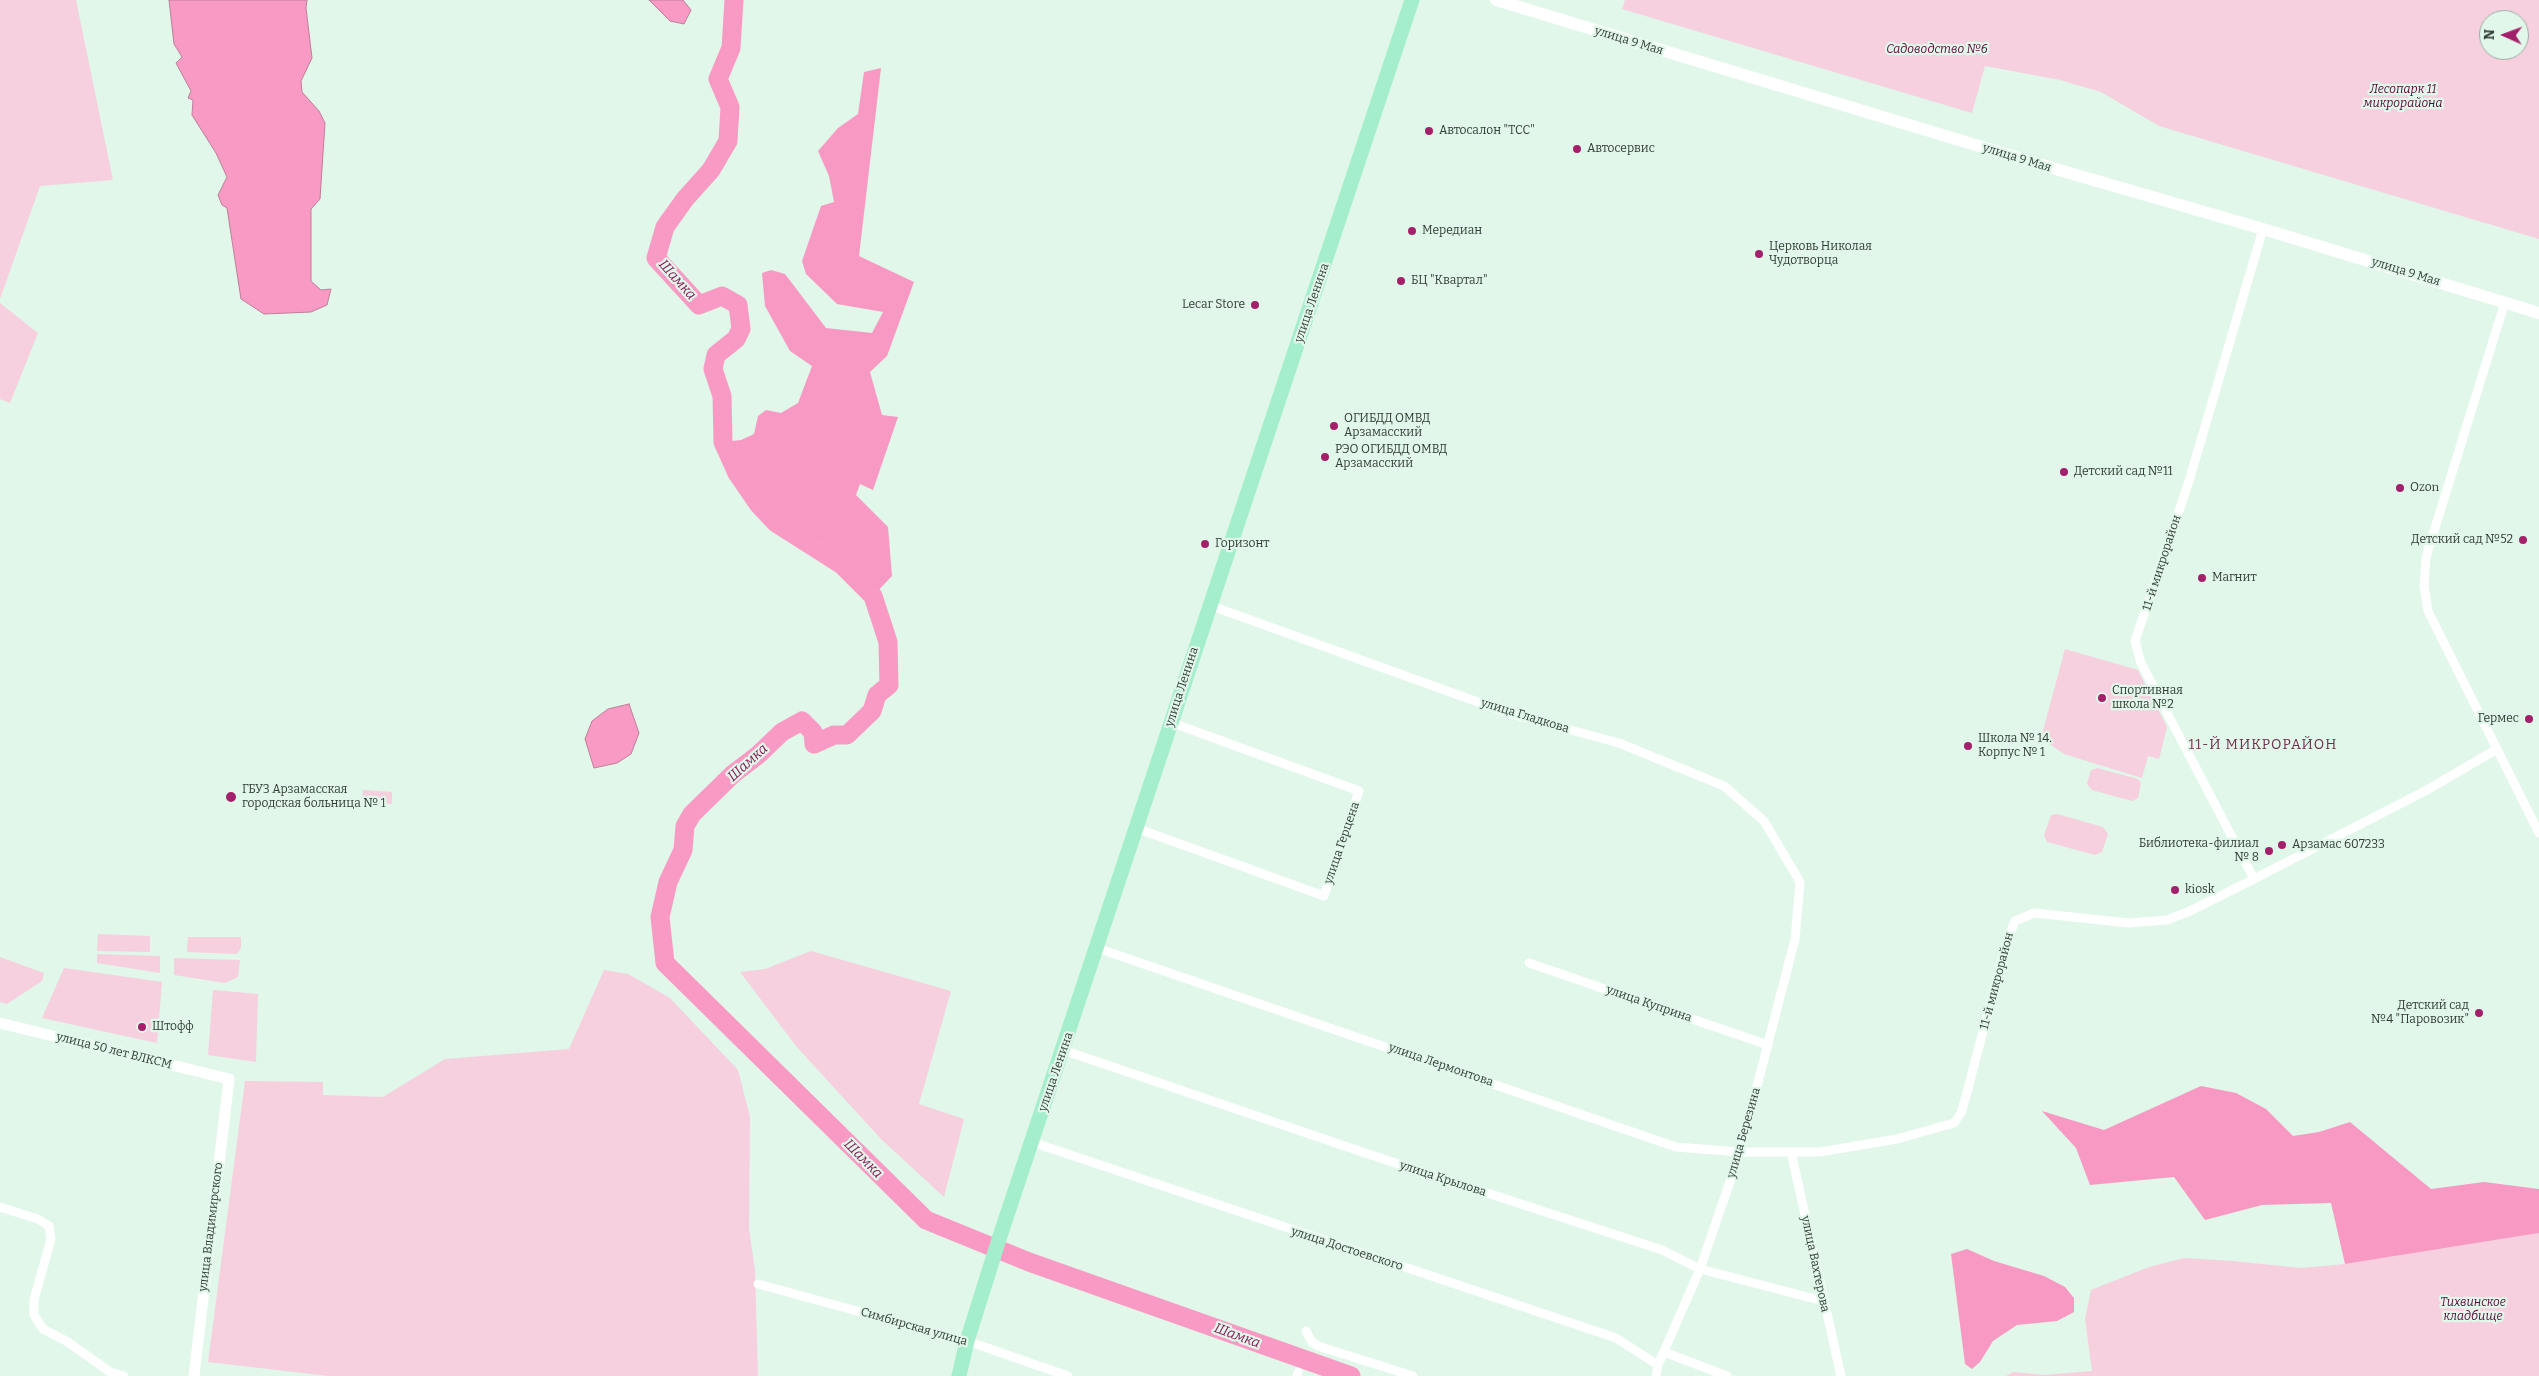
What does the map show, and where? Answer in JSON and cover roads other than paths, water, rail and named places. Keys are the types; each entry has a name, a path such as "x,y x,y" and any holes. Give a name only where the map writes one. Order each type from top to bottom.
{"main road":[{"name":"улица Ленина","path":"960,1376 967,1341 1000,1236 1412,0"},
{"name":"улица 9 Мая","path":"1496,0 2035,164 2263,229 2539,313"}],"street":[{"name":"11-й микрорайон","path":"2254,879 2141,663 2135,641 2189,481 2263,229"},
{"path":"2505,302 2426,557 2424,586 2428,611 2539,833"},
{"name":"улица Гладкова","path":"1209,605 1510,714 1619,743 1724,786 1764,821 1800,882"},
{"name":"улица Герцена","path":"1136,828 1324,896 1359,791 1170,722"},
{"name":"11-й микрорайон","path":"1791,1152 1820,1152 1897,1139 1954,1123 1961,1113 1966,1096 2010,930 2015,921 2023,915 2054,913 2129,923 2158,921 2188,912 2426,790 2497,749"},
{"name":"улица Березина","path":"1656,1376 1658,1366 1700,1269 1740,1152 1795,939 1800,882"},
{"name":"улица Лермонтова","path":"1097,948 1676,1147 1740,1152 1791,1152"},
{"name":"улица Куприна","path":"1529,964 1768,1045"},
{"name":"улица 50 лет ВЛКСМ","path":"0,1023 229,1078"},
{"name":"улица Крылова","path":"1063,1050 1374,1156 1662,1250 1700,1269 1823,1301"},
{"name":"улица Владимирского","path":"194,1376 229,1078"},
{"name":"улица Достоевского","path":"1032,1142 1616,1338 1658,1366"},
{"name":"улица Вахтерова","path":"1791,1152 1841,1376"},
{"path":"0,1207 38,1219 49,1226 51,1239 34,1300 34,1316 43,1329 68,1342 110,1372 124,1376"},
{"name":"Симбирская улица","path":"758,1284 967,1341 1068,1376"},
{"path":"1306,1331 1312,1344 1413,1376"},
{"path":"1664,1352 1727,1376"}],"waterway":[{"name":"Шамка","path":"734,0 731,48 718,79 730,107 728,141 711,170 685,199 665,227 656,258 699,305 722,296 738,305 741,329 736,339 716,355 713,369 722,396 723,442 737,473 759,505 776,523 842,565 873,596 888,642 889,685 877,695 872,711 847,735 834,735 814,744 813,732 802,721 782,732 758,755 733,774 692,814 685,826 683,850 668,882 660,917 665,963 926,1220 1029,1262 1351,1376"}],"place":[{"name":"Автосалон \"ТСС\"","path":"1429,131"},
{"name":"Автосервис","path":"1577,149"},
{"name":"Мередиан","path":"1412,231"},
{"name":"Церковь Николая Чудотворца","path":"1759,254"},
{"name":"БЦ \"Квартал\"","path":"1401,281"},
{"name":"Lecar Store","path":"1255,305"},
{"name":"ОГИБДД ОМВД Арзамасский","path":"1334,426"},
{"name":"РЭО ОГИБДД ОМВД Арзамасский","path":"1325,457"},
{"name":"Детский сад №11","path":"2064,472"},
{"name":"Ozon","path":"2400,488"},
{"name":"Детский сад №52","path":"2523,540"},
{"name":"Горизонт","path":"1205,544"},
{"name":"Магнит","path":"2202,578"},
{"name":"Спортивная школа №2","path":"2102,698"},
{"name":"Гермес","path":"2529,719"},
{"name":"Школа № 14. Корпус № 1","path":"1968,746"},
{"name":"ГБУЗ Арзамасская городская больница № 1","path":"231,797"},
{"name":"Арзамас 607233","path":"2282,845"},
{"name":"Библиотека-филиал № 8","path":"2269,851"},
{"name":"kiosk","path":"2175,890"},
{"name":"Детский сад №4 \"Паровозик\"","path":"2479,1013"},
{"name":"Штофф","path":"142,1027"}],"district":[{"name":"11-Й МИКРОРАЙОН","path":"2263,745"}],"park label":[{"name":"Садоводство №6","path":"1937,50"},
{"name":"Лесопарк 11 микрорайона","path":"2403,97"},
{"name":"Тихвинское кладбище","path":"2473,1310"}]}
